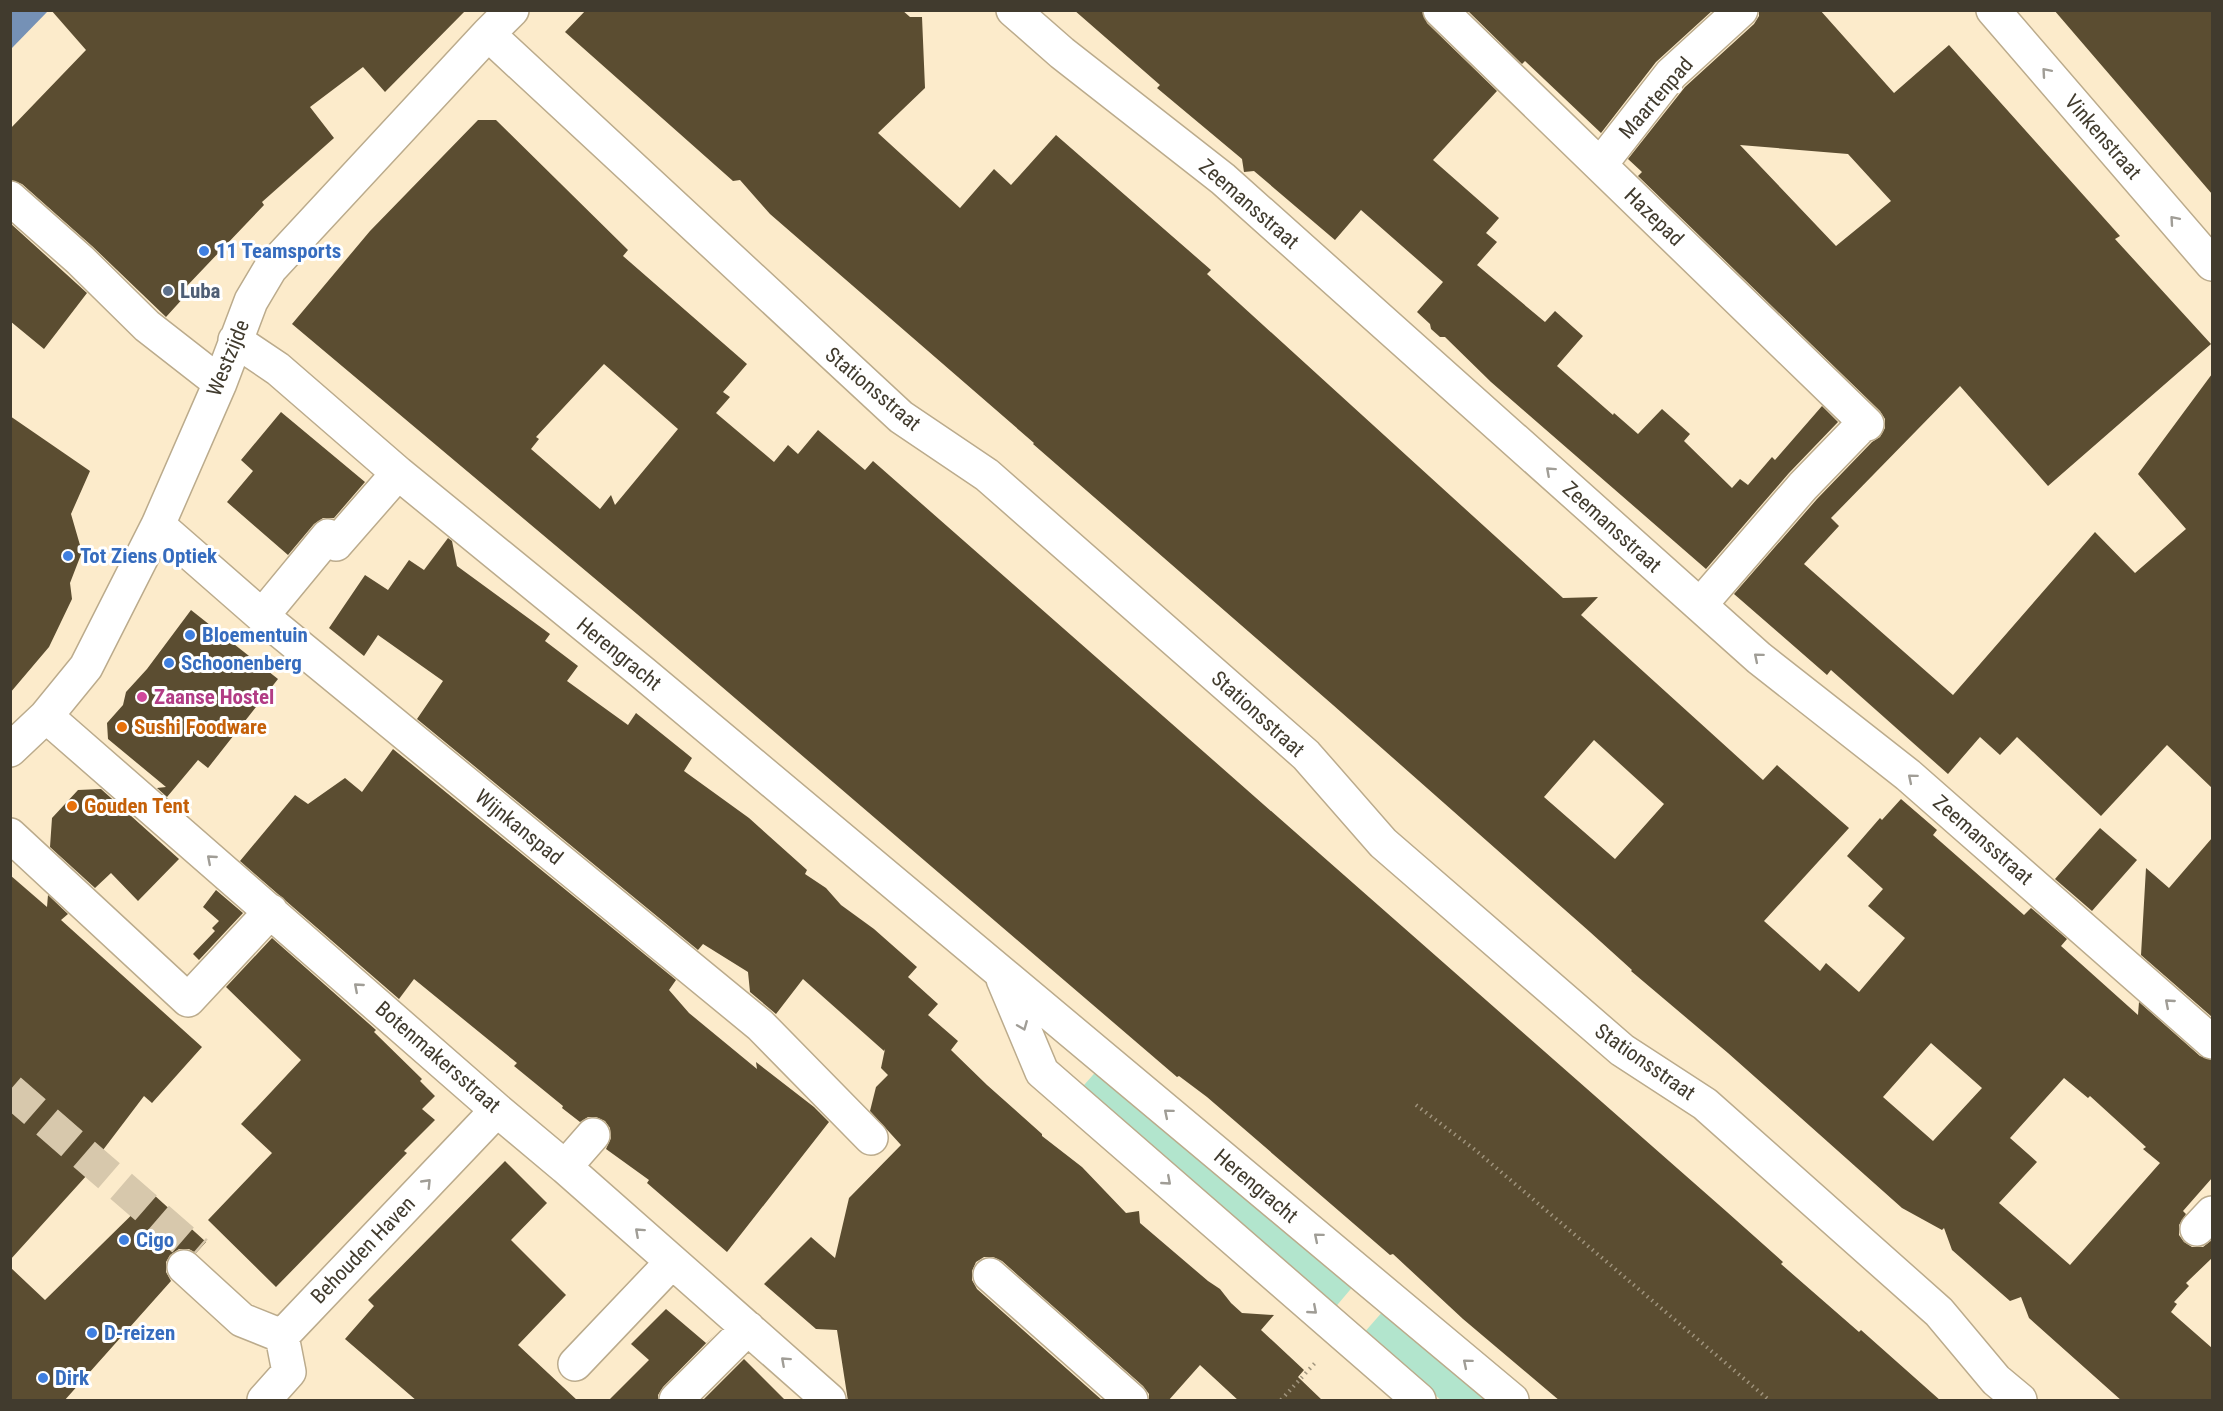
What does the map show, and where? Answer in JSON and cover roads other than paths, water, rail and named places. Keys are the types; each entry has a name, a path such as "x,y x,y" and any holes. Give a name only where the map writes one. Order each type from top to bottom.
{"street":[{"name":"Westzijde","path":"10,750 46,716 86,667 158,525 220,383 251,301 270,269 512,10"},
{"name":"Zeemansstraat","path":"1013,10 1062,53 1223,179 1758,658 1908,775 2212,1042"},
{"name":"Maartenpad","path":"1600,165 1671,74 1741,10"},
{"name":"Vinkenstraat","path":"1993,10 2212,264"},
{"name":"Hazepad","path":"1450,20 1866,423 1803,486 1700,605"},
{"name":"Stationsstraat","path":"488,34 901,417 987,475 1306,755 1383,843 1622,1050 1705,1104 1939,1312 1996,1380 2020,1401"},
{"path":"10,198 80,260 147,326 220,383"},
{"name":"Herengracht","path":"235,340 278,369 398,473 635,666 1512,1401"},
{"path":"262,616 328,536 336,544 398,473"},
{"name":"Wijnkanspad","path":"158,525 262,616 760,1025 871,1138"},
{"name":"Botenmakersstraat","path":"46,716 565,1167 829,1401"},
{"path":"10,835 188,1000 271,910"},
{"name":"Herengracht","path":"1000,972 1042,1072 1419,1401"},
{"name":"Behouden Haven","path":"282,1336 497,1110"},
{"path":"565,1167 593,1135"},
{"path":"190,1259 242,1320 282,1336 289,1372 264,1401"},
{"path":"575,1364 672,1262"},
{"path":"990,1275 1131,1401"},
{"path":"676,1401 748,1328"}],"water":[{"path":"10,11 48,11 11,49"}],"tunnel":[{"path":"10,1090 197,1252"}],"place":[{"name":"11 Teamsports","path":"204,251"},
{"name":"Luba","path":"168,291"},
{"name":"Tot Ziens Optiek","path":"68,556"},
{"name":"Bloementuin","path":"190,635"},
{"name":"Schoonenberg","path":"169,663"},
{"name":"Zaanse Hostel","path":"142,697"},
{"name":"Sushi Foodware","path":"122,727"},
{"name":"Gouden Tent","path":"72,806"},
{"name":"Cigo","path":"124,1240"},
{"name":"D-reizen","path":"92,1333"},
{"name":"Dirk","path":"43,1378"}]}
